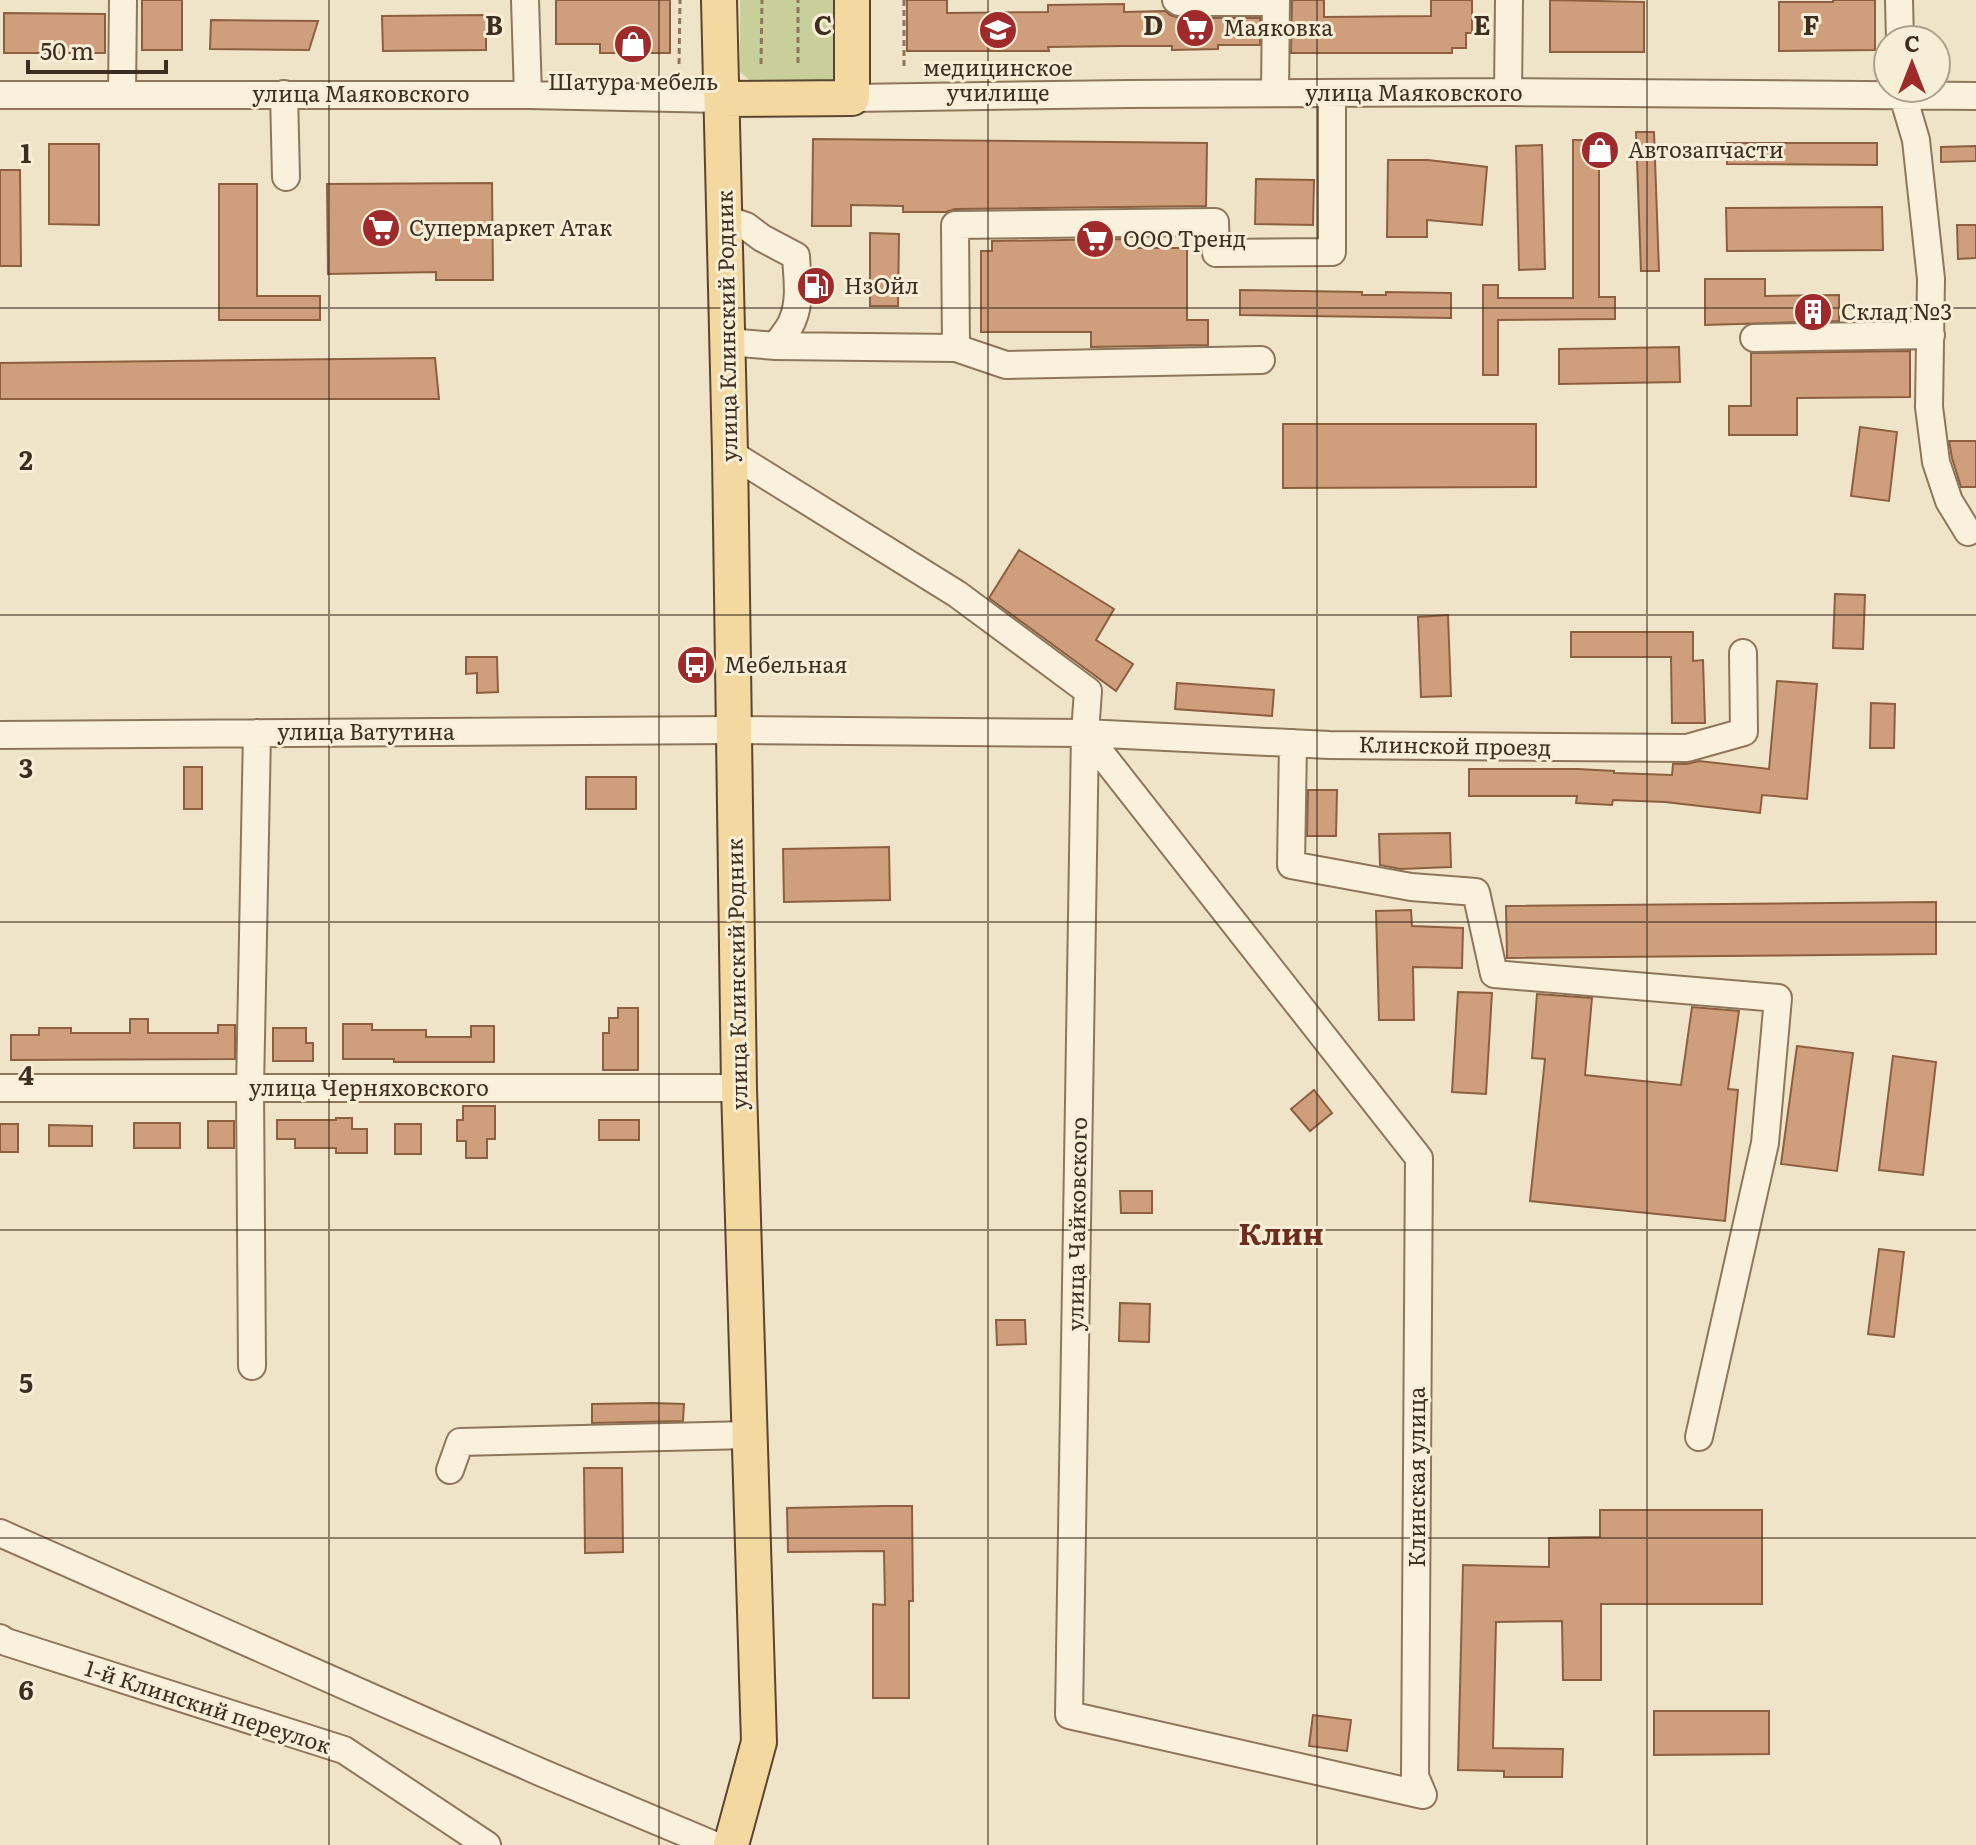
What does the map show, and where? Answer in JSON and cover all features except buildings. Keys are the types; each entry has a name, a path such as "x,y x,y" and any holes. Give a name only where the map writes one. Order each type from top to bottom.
{"main road":[{"name":"улица Клинский Родник","path":"719,0 728,342 739,1088 759,1742 731,1845"},
{"path":"722,99 852,98 852,0"}],"street":[{"path":"122,95 123,0"},
{"path":"525,0 528,95"},
{"path":"1176,0 1276,1 1275,93"},
{"path":"1508,92 1509,0"},
{"path":"1899,0 1900,24"},
{"name":"улица Маяковского","path":"852,98 1275,93 1872,92"},
{"path":"956,348 955,225 1215,222 1216,253 1332,252 1332,93"},
{"path":"284,94 286,177"},
{"name":"улица Маяковского","path":"0,95 528,95 722,99"},
{"name":"улица Маяковского","path":"1952,95 1976,96"},
{"path":"1906,104 1916,140 1931,279 1929,407 1936,462 1949,501 1968,532"},
{"path":"725,219 746,226 796,256 798,297 793,322 776,346"},
{"path":"1754,338 1931,335"},
{"path":"728,342 776,346 956,348 1006,365 1261,360"},
{"name":"улица Чайковского","path":"730,453 957,594 1088,691 1069,1715 1423,1795"},
{"name":"Клинской проезд","path":"1085,733 1293,743 1687,748 1744,732 1743,653"},
{"name":"улица Ватутина","path":"0,735 732,730 1085,733"},
{"path":"252,1366 250,1088 257,733"},
{"name":"Клинская улица","path":"1085,733 1419,1158 1415,1776 1423,1795"},
{"path":"1293,743 1291,865 1411,887 1476,892 1494,974 1778,998 1765,1143 1699,1437"},
{"name":"улица Черняховского","path":"0,1088 739,1088"},
{"path":"450,1470 460,1442 749,1435"},
{"path":"0,1533 540,1772 714,1845"},
{"name":"1-й Клинский переулок","path":"0,1638 344,1750 487,1845"}],"path":[{"path":"679,64 680,0"},
{"path":"761,64 762,0"},
{"path":"798,0 798,63"},
{"path":"904,0 904,67"}],"green space":[{"path":"740,0 838,0 837,76 827,88 761,89 740,72"}],"place":[{"name":"Маяковка","path":"1195,28"},
{"name":"медицинское училище","path":"998,30"},
{"name":"Шатура мебель","path":"633,44"},
{"name":"Автозапчасти","path":"1600,150"},
{"name":"Супермаркет Атак","path":"381,228"},
{"name":"ООО Тренд","path":"1095,239"},
{"name":"НзОйл","path":"816,286"},
{"name":"Склад №3","path":"1813,312"},
{"name":"Мебельная","path":"696,665"}],"district":[{"name":"Клин","path":"1281,1235"}]}
